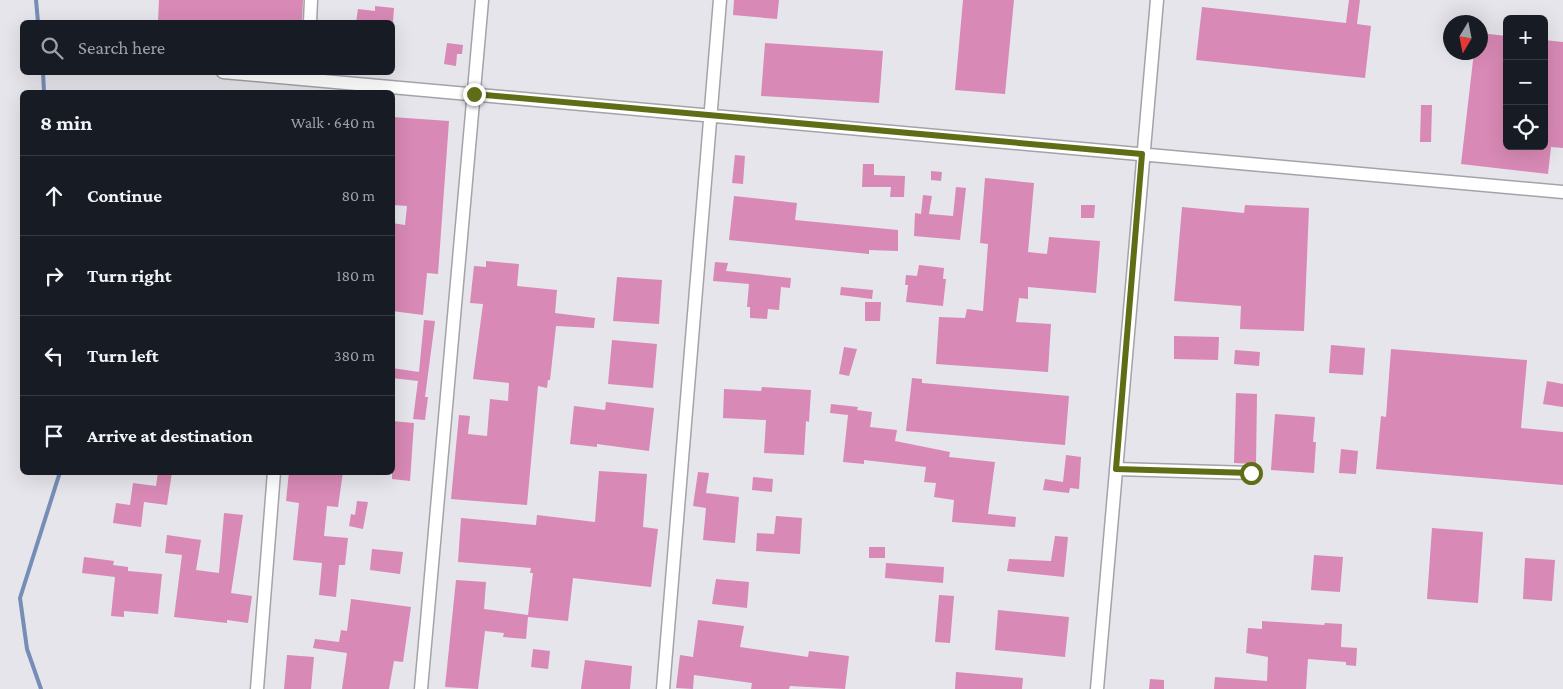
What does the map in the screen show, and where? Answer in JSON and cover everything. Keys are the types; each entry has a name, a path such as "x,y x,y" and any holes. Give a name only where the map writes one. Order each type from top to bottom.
{"street":[{"path":"310,20 311,0"},
{"path":"421,689 482,0"},
{"path":"663,689 720,0"},
{"path":"1097,689 1142,154 1157,0"},
{"path":"285,75 709,116 1563,192"},
{"path":"304,90 306,76"},
{"path":"1116,469 1251,473"},
{"path":"257,689 274,475"}],"building":[{"path":"159,0 303,0 302,20 158,20"},
{"path":"734,0 779,0 777,19 733,15"},
{"path":"963,0 1014,0 1005,94 955,90"},
{"path":"1349,0 1360,0 1357,24 1371,26 1365,78 1196,60 1202,7 1346,23"},
{"path":"375,6 394,8 393,20 356,20 358,9 375,11"},
{"path":"1488,34 1503,36 1503,150 1548,150 1548,40 1563,42 1563,148 1551,147 1548,174 1461,164 1473,60 1488,60"},
{"path":"447,43 463,45 462,54 457,54 456,66 444,64"},
{"path":"765,43 883,51 879,103 761,96"},
{"path":"1421,105 1432,105 1431,142 1420,142"},
{"path":"395,117 449,121 438,274 427,273 423,315 395,311 395,223 405,225 407,206 395,205"},
{"path":"735,155 745,156 743,184 732,183"},
{"path":"863,164 874,164 874,175 905,176 904,197 890,197 891,187 862,187"},
{"path":"931,171 942,172 941,181 931,180"},
{"path":"985,178 1034,183 1028,252 1047,254 1049,237 1100,241 1096,293 1028,287 1028,299 1019,298 1016,322 1051,324 1048,372 936,364 939,317 965,318 967,309 983,311 988,244 980,243"},
{"path":"956,187 966,188 960,240 914,236 915,213 921,214 923,195 932,196 929,214 953,216"},
{"path":"734,196 797,203 795,220 898,230 898,251 869,250 869,254 729,240"},
{"path":"1081,205 1095,205 1094,218 1081,218"},
{"path":"1245,205 1309,208 1304,331 1240,329 1241,306 1174,301 1182,207 1244,213"},
{"path":"486,261 519,264 517,286 557,290 555,313 595,318 594,328 556,326 550,380 548,380 547,388 538,386 527,505 451,499 459,415 470,416 468,434 487,436 490,399 508,401 509,383 473,379 483,304 470,303 474,266 486,267"},
{"path":"715,262 728,263 726,271 791,278 790,288 781,287 779,310 768,309 767,319 750,318 750,307 747,307 749,284 713,281"},
{"path":"919,265 944,268 943,279 946,279 943,306 906,302 908,285 905,285 906,275 917,276"},
{"path":"617,277 662,280 659,324 613,321"},
{"path":"841,287 873,290 872,299 840,295"},
{"path":"865,302 881,302 880,321 865,321"},
{"path":"424,320 435,321 425,397 428,397 425,420 413,419 418,381 395,378 395,368 419,372"},
{"path":"1174,336 1219,337 1218,360 1174,359"},
{"path":"612,340 657,344 653,388 608,384"},
{"path":"1331,345 1365,348 1363,375 1329,373"},
{"path":"844,347 857,349 849,376 839,374"},
{"path":"1391,349 1527,360 1521,428 1563,432 1563,485 1376,469 1381,416 1386,417"},
{"path":"1235,350 1260,352 1259,366 1234,364"},
{"path":"912,378 922,379 922,383 1069,396 1065,445 906,431"},
{"path":"1547,381 1563,384 1563,407 1543,404"},
{"path":"762,387 811,390 809,422 806,421 804,455 764,453 766,420 723,418 724,389 761,391"},
{"path":"1236,393 1257,394 1256,464 1234,463"},
{"path":"606,402 654,408 649,451 597,444 597,447 570,444 574,406 605,410"},
{"path":"831,404 858,407 857,410 872,412 870,427 897,430 895,441 950,452 949,457 995,462 988,514 1016,517 1015,527 952,522 954,500 934,497 936,483 924,482 926,467 864,460 864,464 843,462 848,415 830,413"},
{"path":"1275,414 1315,417 1313,442 1316,442 1314,473 1271,470"},
{"path":"395,421 414,423 410,481 392,479 392,475 395,475"},
{"path":"1341,449 1358,451 1356,474 1339,473"},
{"path":"1066,455 1081,457 1079,489 1070,488 1069,493 1043,490 1045,479 1063,482"},
{"path":"599,471 647,474 643,527 658,529 651,587 573,578 568,621 528,617 526,639 503,637 504,633 485,631 478,689 445,687 456,580 486,582 484,609 528,615 533,573 530,573 531,568 458,562 461,518 536,525 537,515 595,522"},
{"path":"698,472 709,473 706,493 739,497 735,543 703,540 706,508 693,506"},
{"path":"158,475 172,475 167,505 144,502 141,527 113,523 116,503 130,505 133,483 156,486"},
{"path":"289,475 343,475 338,507 327,506 324,536 348,538 345,565 339,565 336,597 319,595 322,563 293,560 299,503 286,501"},
{"path":"753,477 773,479 772,492 752,490"},
{"path":"357,501 368,502 363,529 349,526 351,514 355,515"},
{"path":"224,513 243,515 231,593 252,596 248,623 227,620 227,623 174,617 182,555 165,553 167,535 201,540 196,570 219,573"},
{"path":"776,516 802,518 800,554 756,551 757,533 774,534"},
{"path":"1432,528 1483,532 1478,603 1427,599"},
{"path":"1055,536 1068,537 1064,577 1007,571 1009,559 1051,561"},
{"path":"869,547 885,547 885,558 869,558"},
{"path":"372,549 403,552 400,574 370,570"},
{"path":"1314,555 1343,557 1340,592 1311,590"},
{"path":"84,557 114,561 113,565 128,567 128,571 162,574 158,614 124,611 124,617 111,616 115,577 82,573"},
{"path":"1525,558 1555,560 1552,601 1523,599"},
{"path":"886,563 944,567 943,583 885,578"},
{"path":"716,579 749,582 747,608 712,604"},
{"path":"939,595 954,596 950,643 935,642"},
{"path":"351,599 411,607 403,662 394,661 389,689 342,689 347,653 313,648 315,639 339,642 341,630 347,631"},
{"path":"998,610 1069,617 1065,657 995,650"},
{"path":"698,620 744,626 740,647 808,657 809,651 849,656 845,689 790,686 789,689 751,689 752,683 694,675 693,689 676,688 680,655 693,657"},
{"path":"1262,621 1324,625 1325,623 1342,624 1341,647 1357,648 1356,666 1346,665 1346,662 1308,659 1306,689 1214,689 1215,677 1267,681 1268,657 1246,653 1248,628 1262,629"},
{"path":"533,649 550,651 548,669 531,667"},
{"path":"287,655 314,657 311,689 284,689"},
{"path":"585,660 632,666 630,689 581,689"},
{"path":"956,672 1023,678 1022,689 955,689"},
{"path":"1150,679 1164,680 1164,689 1149,689"}],"waterway":[{"path":"36,0 38,20"},
{"path":"43,75 44,90"},
{"path":"41,689 27,649 20,598 59,475"}],"route":[{"path":"474,94 1142,154 1116,469 1251,473"}]}
